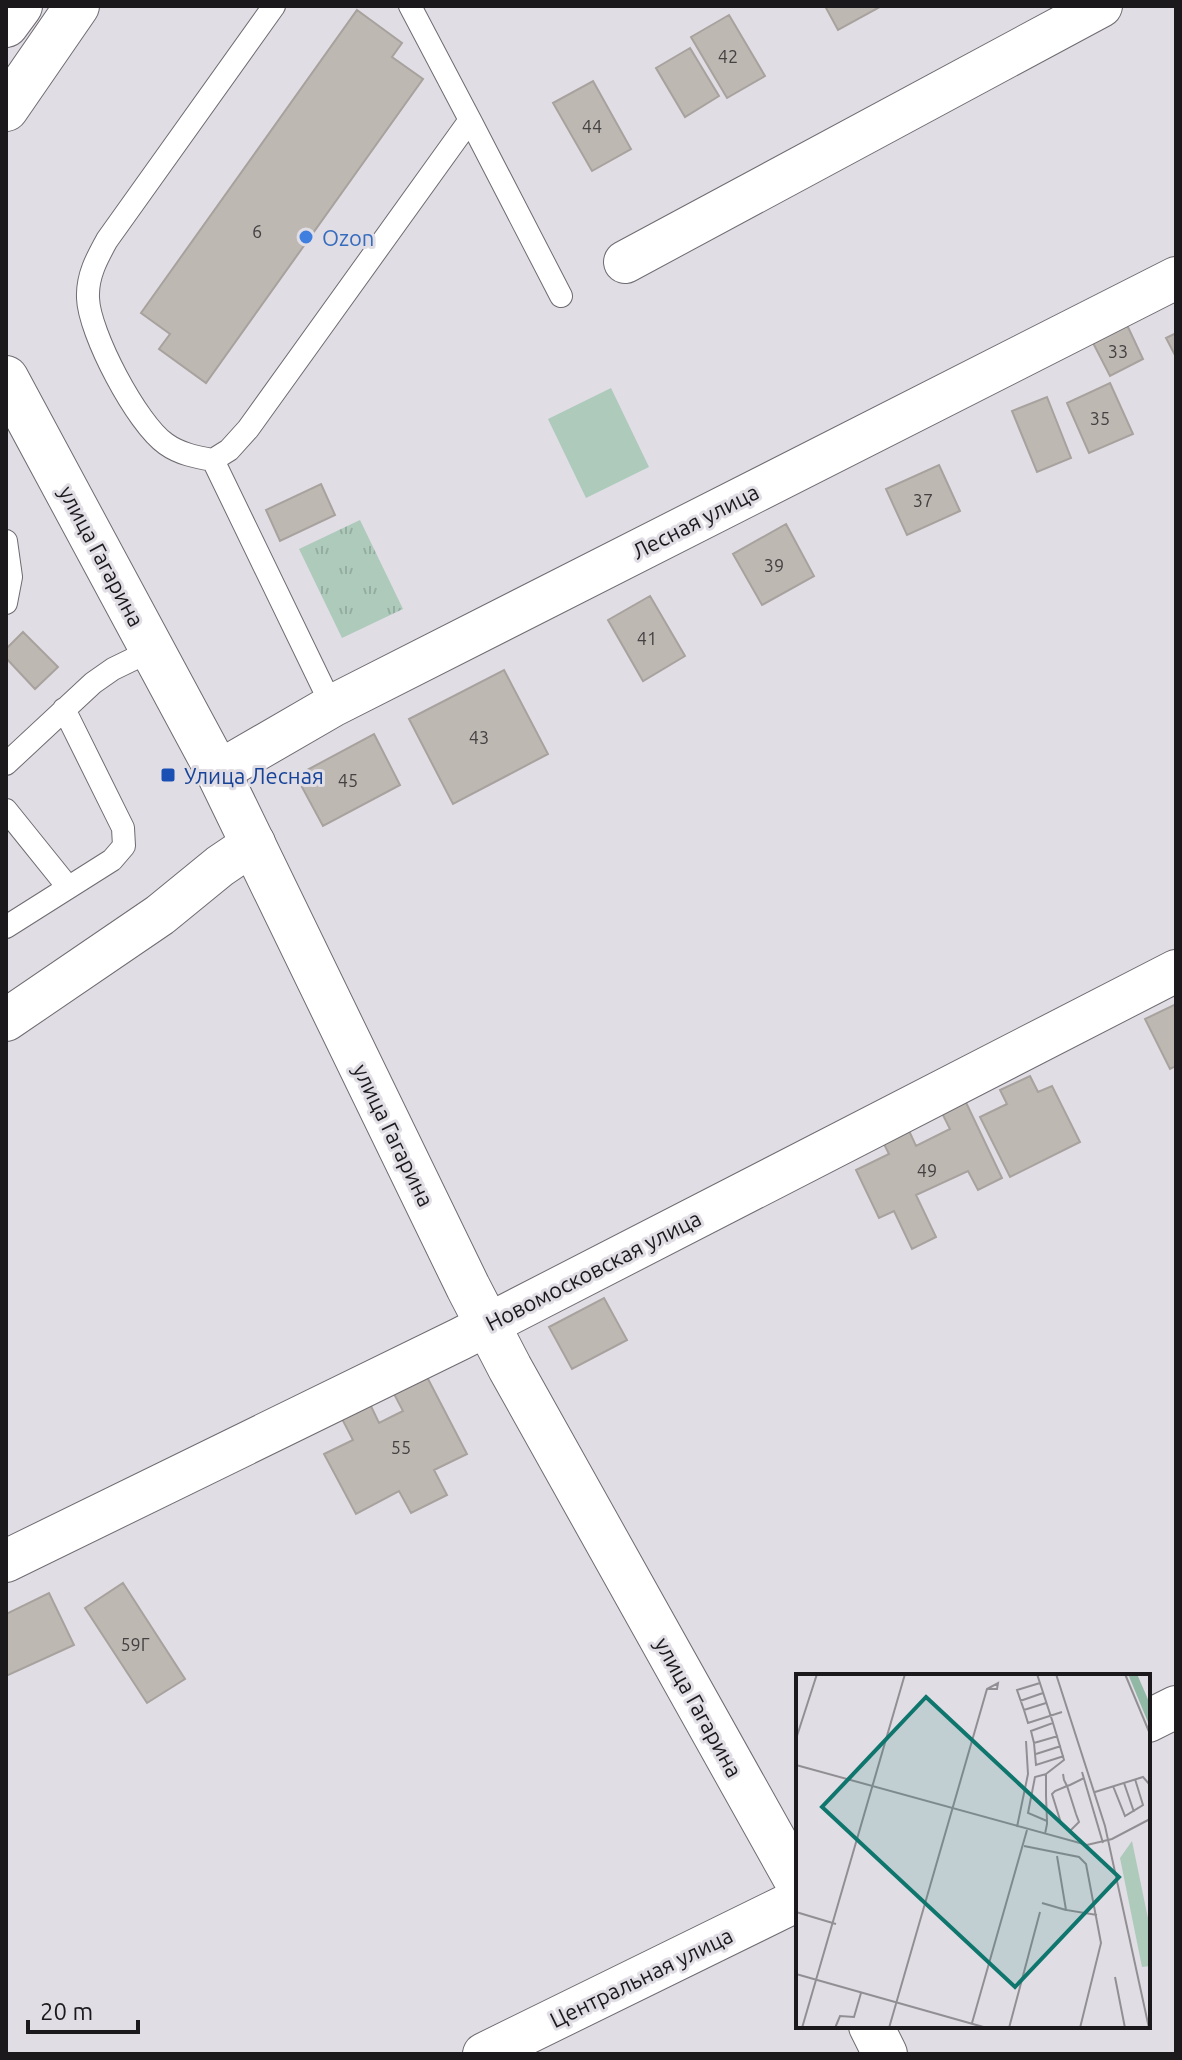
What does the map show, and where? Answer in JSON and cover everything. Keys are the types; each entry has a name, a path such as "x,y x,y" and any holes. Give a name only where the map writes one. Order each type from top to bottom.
{"street":[{"path":"6,25 20,6"},
{"path":"6,109 77,6"},
{"path":"625,262 1101,6"},
{"name":"Лесная улица","path":"218,772 332,706 1176,278"},
{"name":"улица Гагарина","path":"6,378 218,772 487,1325 796,1879"},
{"path":"6,1020 149,923 254,843"},
{"name":"Новомосковская улица","path":"6,1561 487,1325 1176,971"},
{"path":"1150,1720 1176,1707"},
{"name":"Центральная улица","path":"484,2054 796,1901"},
{"path":"872,2028 885,2054"}],"lane":[{"path":"274,6 118,223 100,252 89,285 89,309 96,334 147,426 168,446 194,457 213,460 229,450 248,429 470,120"},
{"path":"410,6 561,296"},
{"path":"213,460 332,706"},
{"path":"6,541 11,577 6,603"},
{"path":"6,764 103,676 152,650"},
{"path":"6,927 117,857 125,841 123,828 64,709"},
{"path":"6,810 68,887"}],"green space":[{"path":"611,388 649,467 586,498 548,419"},
{"path":"360,520 403,609 342,638 299,549"}],"building":[{"path":"825,6 880,6 880,7 838,30"},
{"path":"357,10 402,43 392,57 423,79 206,383 159,349 170,334 141,313"},
{"path":"729,15 765,76 727,98 691,37"},
{"path":"690,48 719,96 685,117 656,68"},
{"path":"593,81 631,149 592,171 553,103"},
{"path":"1127,325 1143,359 1110,376 1093,343"},
{"path":"1176,333 1176,357 1166,338"},
{"path":"1110,383 1133,434 1089,453 1067,403"},
{"path":"1047,397 1071,458 1037,472 1012,411"},
{"path":"939,465 960,511 907,535 886,489"},
{"path":"321,484 335,515 280,541 266,510"},
{"path":"786,524 814,576 762,605 733,554"},
{"path":"650,596 685,656 643,681 608,620"},
{"path":"23,632 58,667 35,689 6,658 6,649"},
{"path":"504,670 548,754 453,804 409,719"},
{"path":"374,734 400,785 323,826 296,776"},
{"path":"1176,1004 1176,1066 1170,1069 1145,1019"},
{"path":"1030,1076 1038,1092 1052,1086 1080,1142 1010,1177 980,1117 1007,1104 1000,1090"},
{"path":"961,1092 1002,1178 978,1190 968,1171 916,1195 936,1237 912,1249 894,1211 879,1218 856,1170 889,1154 879,1134 905,1122 916,1146 950,1129 937,1103"},
{"path":"604,1298 627,1340 572,1369 549,1327"},
{"path":"426,1375 467,1454 434,1470 447,1495 411,1513 399,1491 356,1514 324,1454 353,1440 340,1415 368,1400 379,1423 403,1411 393,1392"},
{"path":"123,1583 185,1679 147,1703 85,1608"},
{"path":"49,1593 74,1645 6,1676 6,1614"}],"place":[{"name":"Ozon","path":"306,237"},
{"name":"Улица Лесная","path":"168,775"}]}
